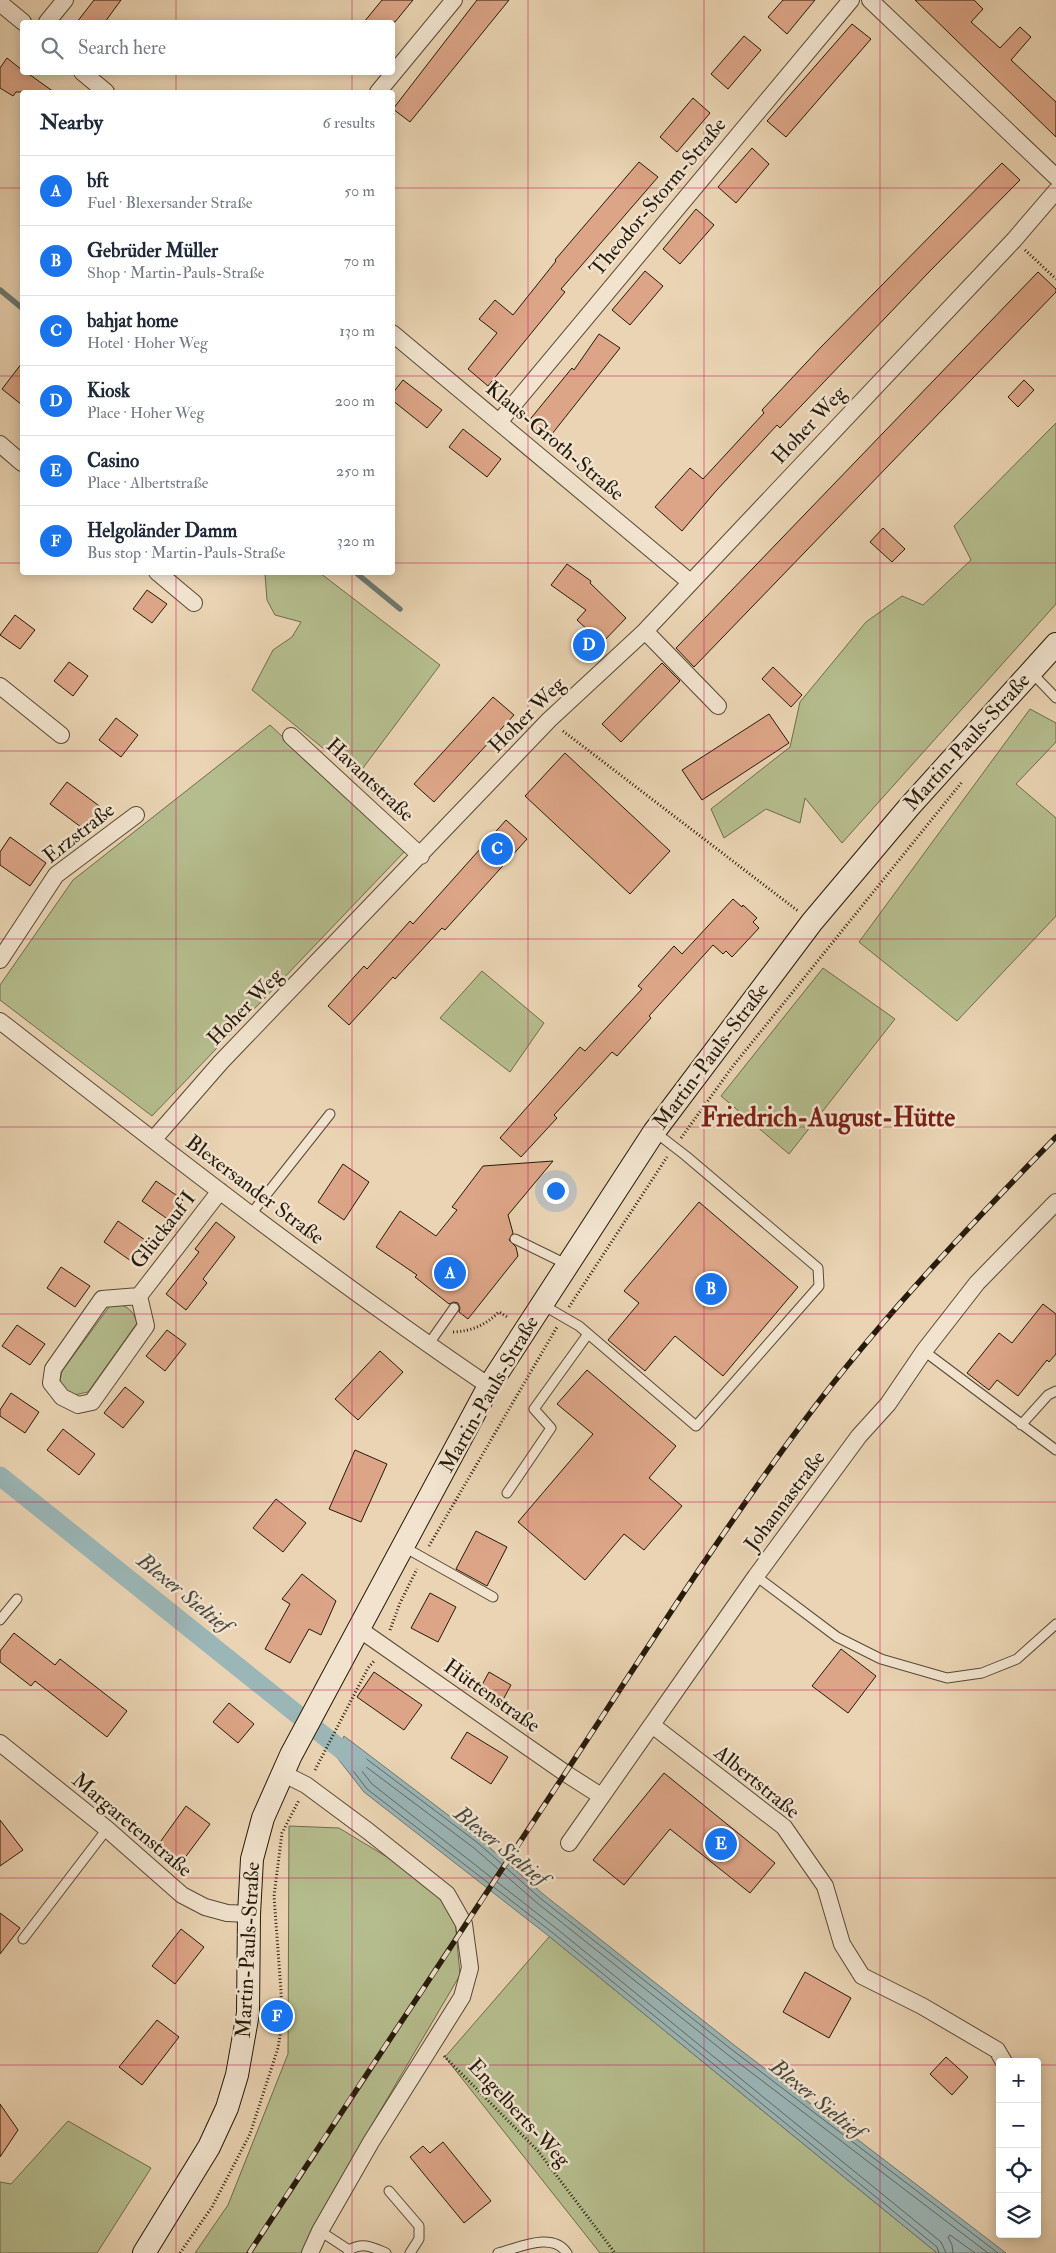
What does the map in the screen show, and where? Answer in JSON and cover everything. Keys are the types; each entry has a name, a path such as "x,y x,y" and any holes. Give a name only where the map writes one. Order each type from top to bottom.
{"street":[{"path":"49,20 65,0"},
{"path":"395,71 454,0"},
{"name":"Theodor-Storm-Straße","path":"499,422 851,0"},
{"path":"870,0 1056,177"},
{"path":"0,4 20,20"},
{"path":"86,75 104,90"},
{"path":"380,90 392,75"},
{"name":"Hoher Weg","path":"152,1140 221,1062 421,856 549,720 645,631 1014,240 1056,191"},
{"name":"Klaus-Groth-Straße","path":"395,335 690,582"},
{"path":"0,444 20,461"},
{"path":"161,575 194,603"},
{"path":"645,631 718,706"},
{"name":"Martin-Pauls-Straße","path":"144,2253 200,2162 227,2108 237,2075 248,2012 248,1914 252,1859 264,1818 287,1764 489,1386 566,1264 654,1132 812,922 909,807 1056,644"},
{"path":"0,686 61,736"},
{"name":"Havantstraße","path":"291,736 421,856"},
{"name":"Erzstraße","path":"0,960 56,875 136,815"},
{"name":"Blexersander Straße","path":"0,1021 220,1191 428,1345 489,1386"},
{"name":"Glückauf I","path":"139,1296 146,1326 92,1402 78,1405 62,1397 51,1383 53,1369 102,1298 139,1296 220,1191"},
{"name":"Johannastraße","path":"569,1843 756,1576 859,1436 888,1404 924,1351 977,1283 1056,1202"},
{"name":"Hüttenstraße","path":"360,1629 565,1773 601,1796"},
{"name":"Albertstraße","path":"652,1725 784,1827 826,1886 842,1944 862,1976 922,2006 997,2050 1002,2058"},
{"name":"Margaretenstraße","path":"0,1743 107,1828 182,1895 205,1907 227,1913 248,1914"},
{"path":"287,1764 306,1785 447,1894 464,1924 470,1968 462,1997 371,2142 310,2253"}],"lane":[{"path":"1030,672 1056,698"},
{"path":"251,1214 330,1114"},
{"path":"541,1304 588,1334 696,1426 820,1286 818,1268 654,1132"},
{"path":"515,1238 566,1264"},
{"path":"428,1345 454,1308"},
{"path":"507,1493 551,1428 534,1409 588,1334"},
{"path":"924,1351 1056,1450"},
{"path":"1021,1425 1048,1395 1056,1391"},
{"path":"402,1546 493,1597"},
{"path":"756,1576 837,1636 881,1659 947,1678 982,1673 1017,1659 1056,1624"},
{"path":"0,1620 18,1599"},
{"path":"23,1939 107,1828"},
{"path":"389,2191 419,2226 419,2238 410,2253"},
{"path":"320,2232 349,2252 356,2246 365,2245 386,2253"},
{"path":"498,2253 544,2241 564,2248 568,2253"}],"path":[{"path":"1014,240 1056,279"},
{"path":"549,720 812,922"},
{"path":"325,1750 368,1668 385,1647 400,1604 423,1558 563,1317 674,1147 733,1066 967,774"},
{"path":"440,1328 449,1332 466,1332 486,1324 499,1312"},
{"name":"Engelberts-Weg","path":"430,2050 445,2057 538,2151 615,2253"}],"green space":[{"path":"1056,423 1056,604 842,843 805,798 800,823 766,809 724,838 711,809 790,747 800,702 866,622 902,596 923,605 971,560 954,526"},
{"path":"265,575 323,575 440,665 357,776 252,690 273,650 292,637 301,622 275,615 267,600"},
{"path":"1030,709 1056,723 1056,742 1016,784 1056,818 1056,916 957,1021 859,942"},
{"path":"270,725 405,851 152,1116 0,1000 0,985 73,880"},
{"path":"823,968 895,1019 789,1154 721,1096"},
{"path":"482,971 544,1023 510,1072 440,1018"},
{"path":"112,1303 128,1308 137,1323 88,1392 74,1395 66,1392 60,1381 62,1371"},
{"path":"289,1826 339,1828 407,1869 454,1909 460,1975 370,2128 303,2253 195,2253 228,2205 288,2054"},
{"path":"549,1937 937,2253 600,2253 445,2057"},
{"path":"68,2121 151,2168 97,2253 0,2253 0,2182 11,2184"}],"water":[{"path":"344,1736 481,1840 543,1894 734,2045 1006,2253 937,2253 550,1937 364,1792 335,1755"}],"building":[{"path":"94,0 121,0 106,20 79,20"},
{"path":"382,0 413,0 395,22 395,20 366,20"},
{"path":"477,0 509,0 410,122 395,111 395,106"},
{"path":"783,0 815,0 787,34 768,17"},
{"path":"915,0 974,0 983,9 971,22 1000,48 1020,27 1031,37 1011,60 1056,102 1056,137"},
{"path":"852,24 871,39 786,137 767,121"},
{"path":"744,36 761,50 728,89 711,74"},
{"path":"7,58 20,68 20,75 30,75 51,90 20,90 20,92 16,92 13,96 0,88 0,68"},
{"path":"693,98 710,113 677,152 660,137"},
{"path":"752,148 769,164 736,203 718,187"},
{"path":"639,162 658,177 561,289 565,292 488,386 468,369 497,333 479,319 495,300 513,315 555,260"},
{"path":"1002,163 1020,180 780,428 777,425 682,531 655,507 690,468 703,479 764,413 762,410 821,347"},
{"path":"696,209 714,225 680,264 663,249"},
{"path":"645,271 663,286 630,325 612,310"},
{"path":"1038,272 1056,289 1056,292 694,667 676,648"},
{"path":"599,334 620,348 548,439 527,423 572,368 574,370"},
{"path":"20,366 20,403 2,389"},
{"path":"403,380 442,410 427,428 395,402 395,390"},
{"path":"1024,380 1034,390 1018,407 1008,397"},
{"path":"463,429 501,459 487,477 449,447"},
{"path":"883,528 905,549 892,562 870,542"},
{"path":"567,564 591,581 590,583 626,618 602,643 577,620 586,610 551,585"},
{"path":"147,590 167,604 152,623 133,609"},
{"path":"15,615 35,630 20,649 0,635"},
{"path":"69,662 88,676 73,696 54,681"},
{"path":"662,663 680,681 621,742 602,724"},
{"path":"773,667 802,695 791,707 762,679"},
{"path":"493,697 514,715 434,802 414,784"},
{"path":"769,714 789,743 702,800 682,770"},
{"path":"116,718 138,735 121,757 99,740"},
{"path":"565,753 670,851 630,894 525,796"},
{"path":"67,782 102,808 85,830 50,804"},
{"path":"506,820 527,839 445,930 442,928 349,1025 328,1006 364,966 367,969 410,921 413,924"},
{"path":"10,837 46,863 30,886 0,865 0,852"},
{"path":"733,899 742,907 743,905 757,918 753,922 759,928 732,957 726,951 723,954 713,945 649,1016 651,1018 617,1056 612,1052 554,1115 557,1118 521,1157 500,1138 580,1047 585,1051 642,989 638,986 674,946 682,954"},
{"path":"553,1161 508,1215 513,1233 509,1240 516,1247 518,1256 468,1319 459,1312 458,1303 449,1304 415,1277 417,1275 376,1247 400,1211 436,1236 457,1210 452,1207 483,1166"},
{"path":"343,1164 369,1182 344,1220 318,1202"},
{"path":"156,1181 183,1200 169,1220 142,1201"},
{"path":"699,1202 798,1287 723,1376 675,1336 645,1371 608,1340 639,1303 624,1291"},
{"path":"118,1221 145,1240 131,1261 104,1242"},
{"path":"216,1222 235,1237 203,1279 207,1283 186,1310 166,1294 199,1252 195,1249"},
{"path":"61,1267 90,1286 75,1307 47,1288"},
{"path":"1043,1304 1056,1314 1056,1354 1049,1362 1047,1360 1018,1396 997,1380 989,1390 967,1373 999,1333 1012,1343"},
{"path":"17,1325 45,1344 30,1365 2,1346"},
{"path":"167,1330 186,1344 165,1371 146,1356"},
{"path":"380,1351 403,1372 358,1420 335,1399"},
{"path":"587,1370 676,1446 649,1478 682,1506 644,1550 624,1534 585,1580 518,1522 593,1434 557,1404"},
{"path":"125,1387 144,1402 123,1428 104,1413"},
{"path":"11,1393 39,1412 25,1433 0,1416 0,1410"},
{"path":"63,1429 95,1454 79,1475 47,1450"},
{"path":"355,1450 387,1464 361,1522 329,1509"},
{"path":"276,1499 306,1523 283,1552 253,1528"},
{"path":"476,1531 507,1547 487,1586 456,1569"},
{"path":"302,1574 336,1601 321,1635 309,1629 290,1663 265,1649 290,1604 282,1599"},
{"path":"430,1593 456,1607 438,1642 411,1628"},
{"path":"14,1633 55,1665 60,1659 127,1711 107,1737 35,1681 31,1686 0,1662 0,1651"},
{"path":"841,1649 876,1676 848,1713 812,1686"},
{"path":"374,1672 422,1705 404,1730 357,1697"},
{"path":"489,1672 511,1685 499,1707 477,1694"},
{"path":"229,1703 254,1724 238,1743 213,1722"},
{"path":"467,1732 508,1757 491,1784 451,1758"},
{"path":"664,1773 775,1863 750,1893 670,1829 624,1885 593,1860"},
{"path":"186,1806 210,1824 181,1863 158,1845"},
{"path":"0,1820 23,1850 0,1866"},
{"path":"0,1913 20,1928 0,1954"},
{"path":"181,1929 204,1947 175,1984 152,1966"},
{"path":"805,1972 851,1998 829,2038 783,2012"},
{"path":"157,2020 179,2037 142,2085 119,2067"},
{"path":"946,2057 968,2077 952,2095 930,2074"},
{"path":"0,2104 18,2130 0,2157"},
{"path":"443,2142 491,2201 464,2223 410,2157 423,2146 430,2153"}],"waterway":[{"path":"0,290 20,306"},
{"path":"359,575 400,609"},
{"name":"Blexer Sieltief","path":"0,1476 358,1763"}],"railway":[{"path":"249,2253 690,1584 786,1445 847,1365 876,1331 964,1233 1056,1137"}],"place":[{"name":"Kiosk","path":"589,645"},
{"name":"bahjat home","path":"497,849"},
{"name":"bft","path":"450,1273"},
{"name":"Gebrüder Müller","path":"711,1289"},
{"name":"Casino","path":"721,1844"},
{"name":"Helgoländer Damm","path":"277,2016"}],"district":[{"name":"Friedrich-August-Hütte","path":"828,1118"}]}
